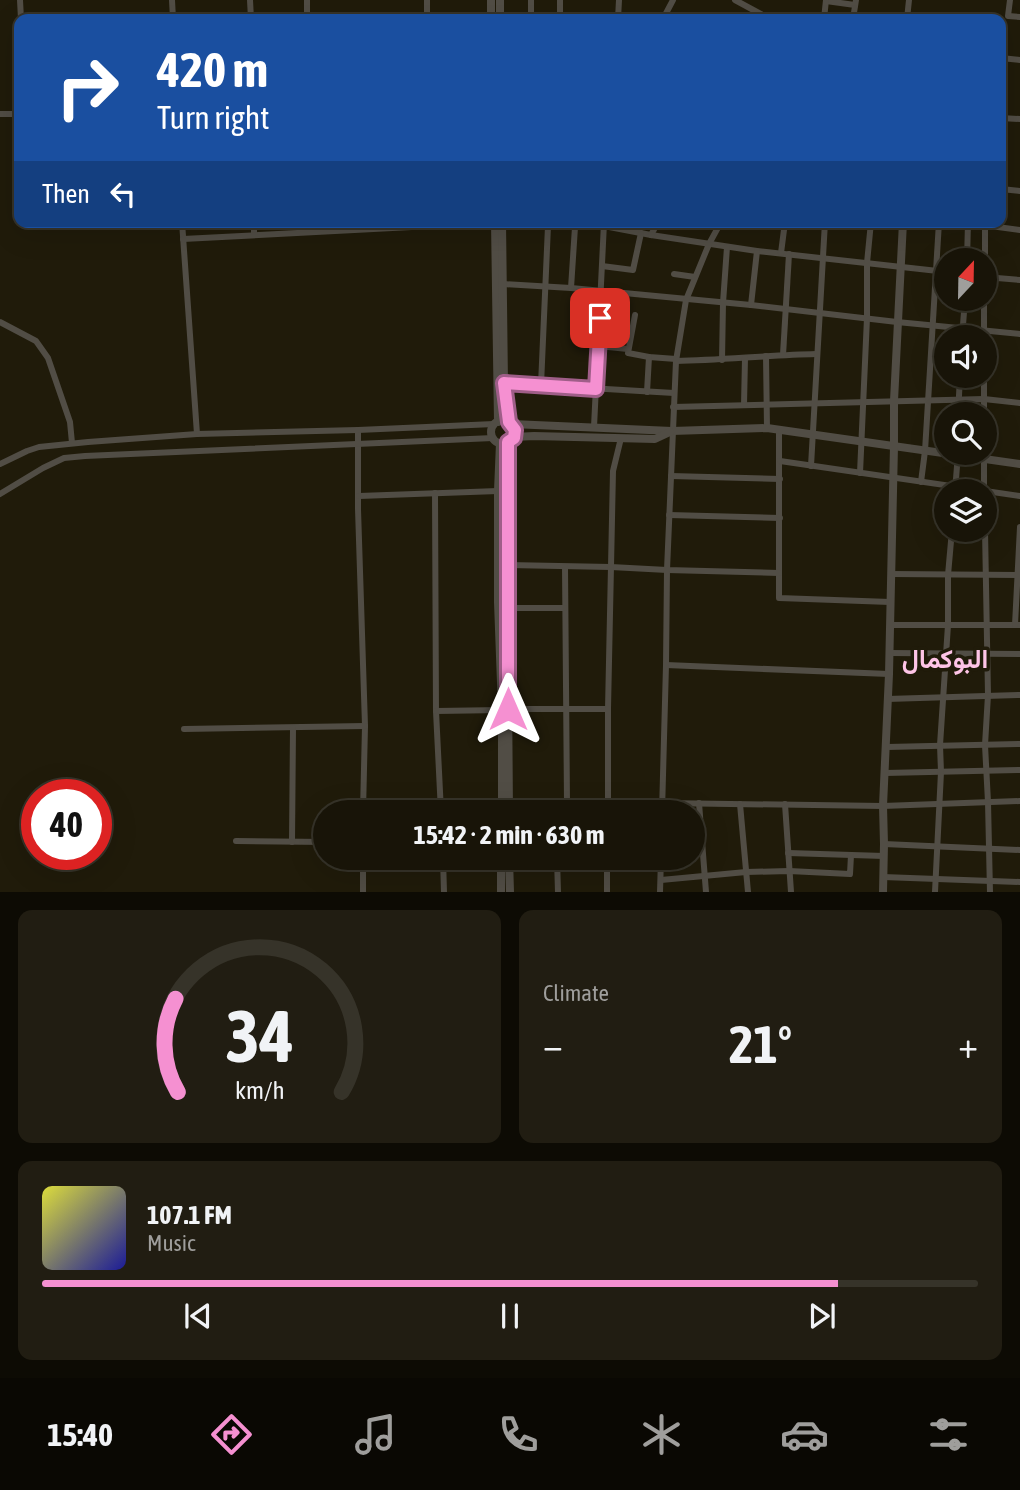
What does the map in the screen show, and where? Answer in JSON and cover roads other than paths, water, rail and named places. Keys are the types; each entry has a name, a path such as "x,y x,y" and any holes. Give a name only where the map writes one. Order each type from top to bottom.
{"street":[{"path":"735,0 759,14"},
{"path":"826,0 855,2"},
{"path":"1010,0 1008,16 1020,17"},
{"path":"183,228 197,434"},
{"path":"254,228 254,235"},
{"path":"183,239 367,228"},
{"path":"498,228 503,284 504,383 510,423 515,430 504,440 498,491 498,602 508,800"},
{"path":"498,228 496,423 491,431 504,440"},
{"path":"541,385 548,228"},
{"path":"571,288 575,228"},
{"path":"594,427 604,228"},
{"path":"620,228 727,247 934,271"},
{"path":"651,235 655,228"},
{"path":"663,800 667,570 676,360 686,300 718,228"},
{"path":"782,355 785,228"},
{"path":"811,466 824,228"},
{"path":"860,473 870,228"},
{"path":"883,891 894,401 903,228"},
{"path":"937,248 939,228"},
{"path":"966,228 967,248"},
{"path":"985,228 985,248"},
{"path":"602,267 632,270 641,233"},
{"path":"722,359 727,247"},
{"path":"751,305 757,251"},
{"path":"674,274 695,277"},
{"path":"998,278 1020,281"},
{"path":"503,284 751,305 932,325"},
{"path":"921,482 934,298"},
{"path":"635,315 628,353 676,360 816,354"},
{"path":"0,322 36,341 43,350 70,422 72,443"},
{"path":"997,334 1020,334"},
{"path":"598,346 628,349"},
{"path":"766,356 767,428"},
{"path":"647,392 649,357"},
{"path":"744,358 744,405"},
{"path":"504,383 674,393"},
{"path":"958,400 959,388"},
{"path":"984,388 984,399"},
{"path":"673,407 984,399 1020,403"},
{"path":"0,464 39,447 72,443 197,434 496,423 501,420 510,423 672,431 767,428 934,452"},
{"path":"358,430 365,726 363,800"},
{"path":"779,430 779,598 890,602"},
{"path":"0,494 64,458 358,443 504,440 534,436 655,439 672,431"},
{"path":"608,800 613,471 621,438"},
{"path":"502,800 508,608 504,440"},
{"path":"997,459 1020,464"},
{"path":"780,461 934,485"},
{"path":"671,476 780,479"},
{"path":"359,496 498,491"},
{"path":"435,493 436,711 440,800"},
{"path":"997,493 1020,496"},
{"path":"669,515 780,518"},
{"path":"890,625 1018,625 1020,527"},
{"path":"935,891 951,542"},
{"path":"985,542 988,695 985,745 990,891"},
{"path":"507,565 779,573"},
{"path":"565,567 566,800"},
{"path":"891,574 1019,575"},
{"path":"508,608 564,608"},
{"path":"889,653 1020,654"},
{"path":"666,665 889,674"},
{"path":"887,699 1020,695"},
{"path":"436,711 608,709"},
{"path":"184,729 365,726"},
{"path":"292,842 293,727"},
{"path":"887,747 1020,744"},
{"path":"885,773 1020,770"},
{"path":"705,803 883,806 1020,801"},
{"path":"740,804 748,891"},
{"path":"785,804 791,891"},
{"path":"236,841 313,842"},
{"path":"884,844 1020,850"},
{"path":"788,853 884,856"},
{"path":"661,880 746,872 850,874 851,855"},
{"path":"363,870 363,891"},
{"path":"443,870 444,891"},
{"path":"501,870 501,891"},
{"path":"509,870 510,891"},
{"path":"557,870 558,891"},
{"path":"607,870 607,891"},
{"path":"660,891 661,870"},
{"path":"705,870 706,891"},
{"path":"883,877 1020,882"}],"district":[{"name":"البوكمال","path":"945,659"}]}
